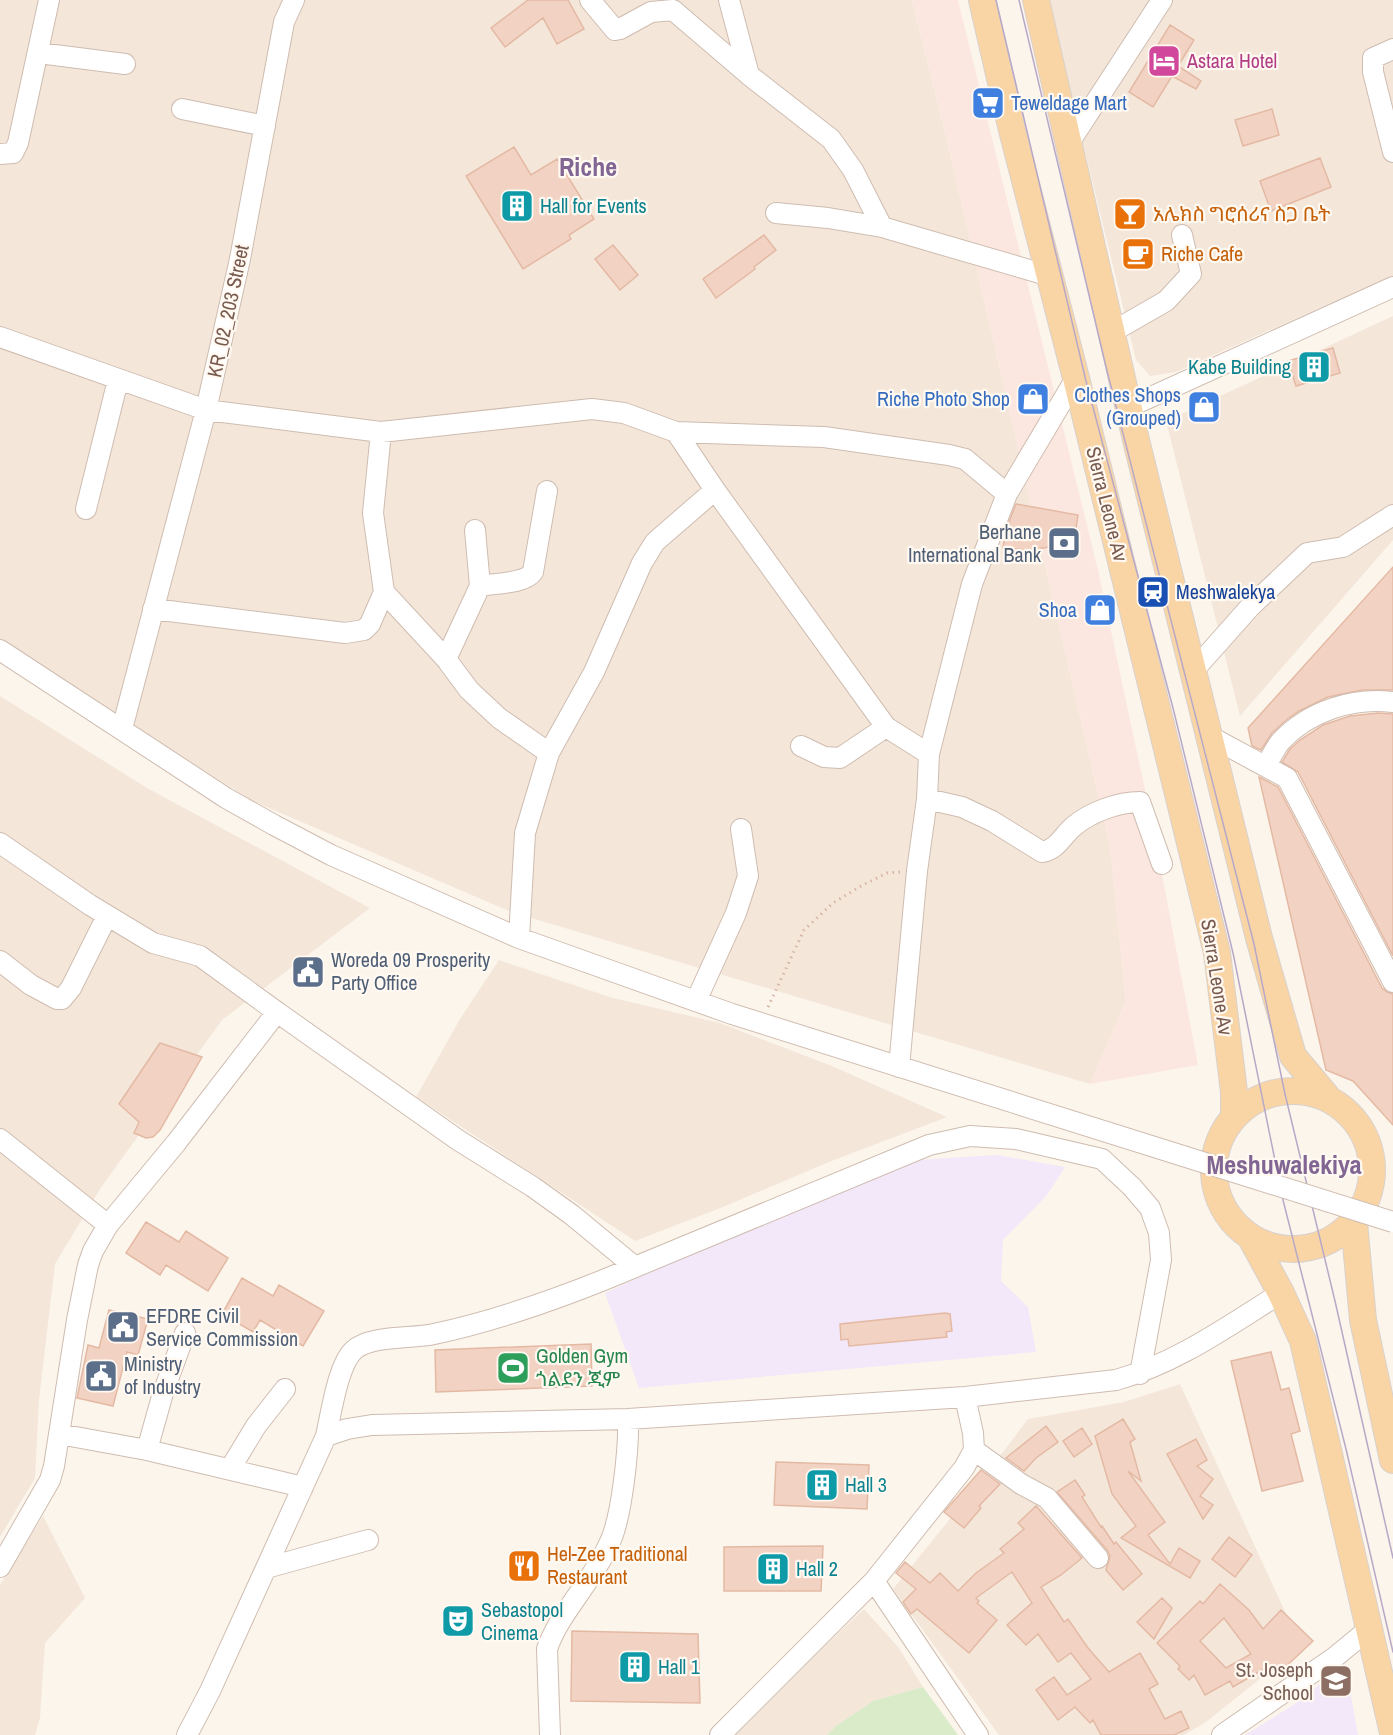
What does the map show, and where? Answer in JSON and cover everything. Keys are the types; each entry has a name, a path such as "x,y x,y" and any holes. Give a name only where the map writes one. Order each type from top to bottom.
{"main road":[{"name":"Sierra Leone Av","path":"982,0 1012,130 1076,378 1217,953 1234,1116"},
{"path":"1036,0 1129,407 1259,938 1293,1056 1328,1098 1352,1115 1368,1139 1374,1168 1369,1197 1354,1222 1332,1240 1305,1249 1277,1248 1251,1238"},
{"path":"1328,1098 1303,1091 1278,1092 1254,1100 1234,1116 1217,1146 1214,1181 1226,1213 1251,1238 1281,1293 1303,1341 1393,1733"},
{"path":"1354,1222 1363,1320 1393,1460"}],"street":[{"path":"0,154 13,153 18,143 50,0"},
{"name":"KR_02_203 Street","path":"122,729 206,410 240,259 284,22 294,0"},
{"path":"590,0 615,30 651,12 673,10 749,75 831,139 853,170 882,227"},
{"path":"729,0 749,75"},
{"path":"1069,143 1162,0"},
{"path":"1393,49 1373,58 1373,65 1393,152"},
{"path":"39,53 125,64"},
{"path":"182,109 265,126"},
{"path":"776,213 828,218 882,227 1050,276"},
{"path":"1112,332 1166,301 1191,274 1182,234"},
{"path":"1129,407 1393,287"},
{"path":"0,337 206,410 381,432 592,409 624,413 676,432 824,437 949,455 965,459 1007,494"},
{"path":"899,1067 917,871 927,799 929,754 972,584 1007,494 1076,378"},
{"path":"86,509 118,380"},
{"path":"153,609 345,633 364,630 370,624 384,592 373,513 381,432"},
{"path":"676,432 715,490 886,727 929,754"},
{"path":"519,938 525,833 549,753 594,672 642,563 655,542 715,490"},
{"path":"480,586 523,580 533,572 547,491"},
{"path":"1194,670 1250,607 1307,553 1343,547 1393,515"},
{"path":"446,659 480,586 475,530"},
{"path":"384,592 446,659 470,690 499,718 549,753"},
{"path":"0,650 225,798 331,855 519,938 761,1023 1393,1222"},
{"path":"1266,765 1281,742 1304,721 1326,711 1353,703 1373,700 1393,702"},
{"path":"801,746 824,757 840,758 886,727"},
{"path":"1211,737 1287,778 1393,982"},
{"path":"927,799 962,807 992,821 1042,852 1051,851 1075,825 1094,814 1126,802 1140,802 1162,864"},
{"path":"696,1001 736,913 748,876 741,829"},
{"path":"0,843 108,916 153,943 200,956 458,1140 533,1187 572,1215 635,1268"},
{"path":"0,961 31,985 57,999 62,999 108,916"},
{"path":"0,1567 50,1480 77,1320 93,1251 108,1225 176,1143 276,1012"},
{"path":"187,1735 210,1691 326,1436 344,1361 355,1349 368,1342 424,1337 486,1323 537,1306 635,1268 929,1145 970,1136 1016,1139 1102,1159 1132,1186 1150,1208 1159,1233 1161,1260 1140,1374"},
{"path":"0,1139 108,1225"},
{"path":"326,1436 347,1429 372,1425 628,1419 965,1397 1116,1380 1140,1374 1184,1354 1281,1293"},
{"path":"147,1450 163,1393 185,1333"},
{"path":"230,1469 256,1426 285,1389"},
{"path":"720,1735 874,1581 964,1468 974,1450 973,1432 965,1397"},
{"path":"550,1735 547,1649 551,1636 594,1572 611,1541 619,1507 629,1436 628,1419"},
{"path":"59,1434 147,1450 303,1486"},
{"path":"974,1450 1022,1484 1047,1498 1098,1558"},
{"path":"266,1568 368,1540"},
{"path":"874,1581 978,1735"},
{"path":"1222,1735 1335,1657 1369,1629"}],"path":[{"path":"761,1023 804,930 833,903 887,873 917,871"}],"shaded area":[{"path":"0,0 912,0 949,148 1110,846 1126,1001 1090,1084 511,912 253,801 0,643"},
{"path":"912,0 958,0 1098,570 1154,832 1198,1065 1090,1084 1126,1001 1110,846 949,148"},
{"path":"1048,0 1393,0 1393,280 1326,305 1176,372 1150,376 1136,360"},
{"path":"1393,316 1393,540 1240,716 1166,421"},
{"path":"0,696 147,788 370,908 222,1020 102,1186 55,1264 39,1400 35,1478 0,1537"},
{"path":"499,960 613,998 720,1023 832,1066 947,1117 635,1241 416,1097 460,1019"},
{"path":"997,1155 1065,1167 1047,1195 1003,1240 1001,1281 1028,1307 1036,1352 639,1388 605,1293 750,1227 916,1160"},
{"path":"1180,1384 1301,1646 1206,1722 1184,1735 999,1735 893,1589 1028,1419 1124,1402"},
{"path":"43,1516 85,1598 45,1643 40,1718 35,1735 0,1735 0,1585"},
{"path":"864,1609 899,1648 923,1687 873,1701 836,1726 827,1735 730,1735"},
{"name":"St. Joseph School","path":"1345,1662 1358,1735 1245,1735 1301,1700"}],"green space":[{"path":"923,1687 958,1735 827,1735 836,1726 873,1701"}],"building":[{"path":"528,0 568,0 584,29 557,44 543,18 505,47 491,28"},
{"name":"Astara Hotel","path":"1170,25 1194,40 1178,66 1201,81 1196,89 1172,76 1153,107 1129,92"},
{"path":"1272,109 1279,135 1243,146 1235,120"},
{"name":"Hall for Events","path":"514,147 531,175 557,159 594,219 569,235 571,239 523,269 466,176"},
{"path":"1320,158 1331,187 1271,211 1260,181"},
{"path":"764,235 776,250 716,298 703,279"},
{"path":"613,245 638,275 620,290 595,259"},
{"name":"Kabe Building","path":"1333,348 1340,373 1296,386 1288,361"},
{"path":"1016,504 1078,515 1076,528 1071,528 1063,545 1029,550 1003,548 1007,527"},
{"path":"1393,567 1393,690 1362,690 1328,697 1299,711 1285,721 1272,733 1261,750 1252,746 1248,728"},
{"path":"1393,714 1393,956 1298,772 1282,762 1290,749 1323,725 1350,716"},
{"path":"1259,777 1278,787 1382,988 1393,994 1393,1125 1353,1081 1326,1070"},
{"path":"160,1043 202,1057 160,1130 153,1137 146,1138 134,1133 139,1122 119,1104"},
{"path":"146,1222 179,1242 186,1231 228,1258 208,1291 166,1265 160,1275 126,1253"},
{"path":"242,1278 273,1296 279,1285 324,1311 303,1346 260,1320 253,1332 222,1314"},
{"name":"Ministry of Industry","path":"109,1310 148,1319 138,1355 127,1352 113,1406 77,1398 88,1345 99,1348"},
{"path":"950,1314 952,1331 946,1332 947,1337 849,1346 848,1339 841,1340 840,1324"},
{"name":"Golden Gym ጎልደን ጂም","path":"591,1344 592,1386 436,1392 435,1350"},
{"path":"1271,1352 1281,1390 1289,1388 1300,1431 1291,1434 1303,1481 1262,1491 1231,1361"},
{"path":"1123,1419 1135,1439 1130,1442 1141,1481 1128,1471 1165,1522 1148,1535 1170,1564 1179,1548 1200,1561 1190,1578 1121,1538 1136,1526 1112,1494 1095,1436"},
{"path":"1046,1426 1058,1442 1036,1458 1024,1471 1006,1458"},
{"path":"1082,1428 1092,1444 1074,1457 1063,1441"},
{"path":"1196,1439 1207,1460 1197,1466 1213,1479 1200,1496 1213,1505 1203,1519 1167,1454"},
{"name":"Hall 3","path":"776,1462 869,1465 867,1509 774,1505"},
{"path":"981,1470 1000,1484 979,1506 981,1508 964,1528 944,1512"},
{"path":"1075,1480 1085,1495 1082,1497 1101,1527 1142,1574 1123,1590 1106,1570 1110,1556 1107,1550 1057,1492"},
{"path":"1036,1506 1082,1558 1041,1587 1064,1622 1068,1619 1088,1648 1109,1672 1140,1653 1158,1684 1149,1689 1165,1719 1181,1711 1189,1728 1174,1735 1101,1735 1093,1720 1090,1723 1075,1707 1058,1720 1036,1690 1054,1677 1067,1695 1091,1679 1071,1653 1058,1662 1038,1634 1026,1645 1007,1625 1032,1603 1012,1572 976,1598 979,1601 977,1603 997,1620 969,1653 917,1609 911,1614 903,1602 916,1589 896,1573 905,1562 930,1583 940,1573 958,1591 976,1573 1004,1553 1000,1549 1024,1529 1018,1523"},
{"path":"1229,1537 1252,1555 1235,1577 1212,1559"},
{"name":"Hall 2","path":"823,1546 821,1591 724,1591 724,1547"},
{"path":"1220,1584 1249,1610 1263,1629 1281,1610 1313,1641 1277,1675 1269,1666 1233,1687 1230,1681 1205,1695 1194,1675 1189,1680 1178,1669 1180,1666 1157,1643 1200,1601 1203,1604","holes":["1224,1618 1251,1654 1226,1668 1200,1641"]},
{"path":"1162,1598 1172,1608 1154,1639 1137,1622"},
{"name":"Hall 1","path":"572,1631 698,1634 700,1703 571,1701"}],"tram line":[{"path":"996,0 1086,381 1173,708 1233,953 1283,1200 1346,1449 1393,1652"},
{"path":"1019,0 1107,371 1254,944 1285,1094 1393,1558"}],"place":[{"name":"Astara Hotel","path":"1164,61"},
{"name":"Teweldage Mart","path":"988,103"},
{"name":"Hall for Events","path":"517,206"},
{"name":"አሌክስ ግሮሰሪና ስጋ ቤት","path":"1130,214"},
{"name":"Riche Cafe","path":"1138,254"},
{"name":"Kabe Building","path":"1314,367"},
{"name":"Riche Photo Shop","path":"1033,399"},
{"name":"Clothes Shops (Grouped)","path":"1204,407"},
{"name":"Berhane International Bank","path":"1064,543"},
{"name":"Meshwalekya","path":"1153,592"},
{"name":"Shoa","path":"1100,610"},
{"name":"Woreda 09 Prosperity Party Office","path":"308,972"},
{"name":"EFDRE Civil Service Commission","path":"123,1327"},
{"name":"Golden Gym ጎልደን ጂም","path":"513,1368"},
{"name":"Ministry of Industry","path":"101,1376"},
{"name":"Hall 3","path":"822,1485"},
{"name":"Hel-Zee Traditional Restaurant","path":"524,1566"},
{"name":"Hall 2","path":"773,1569"},
{"name":"Sebastopol Cinema","path":"458,1621"},
{"name":"Hall 1","path":"635,1667"},
{"name":"St. Joseph School","path":"1336,1681"}],"district":[{"name":"Riche","path":"588,167"},
{"name":"Meshuwalekiya","path":"1284,1165"}]}
